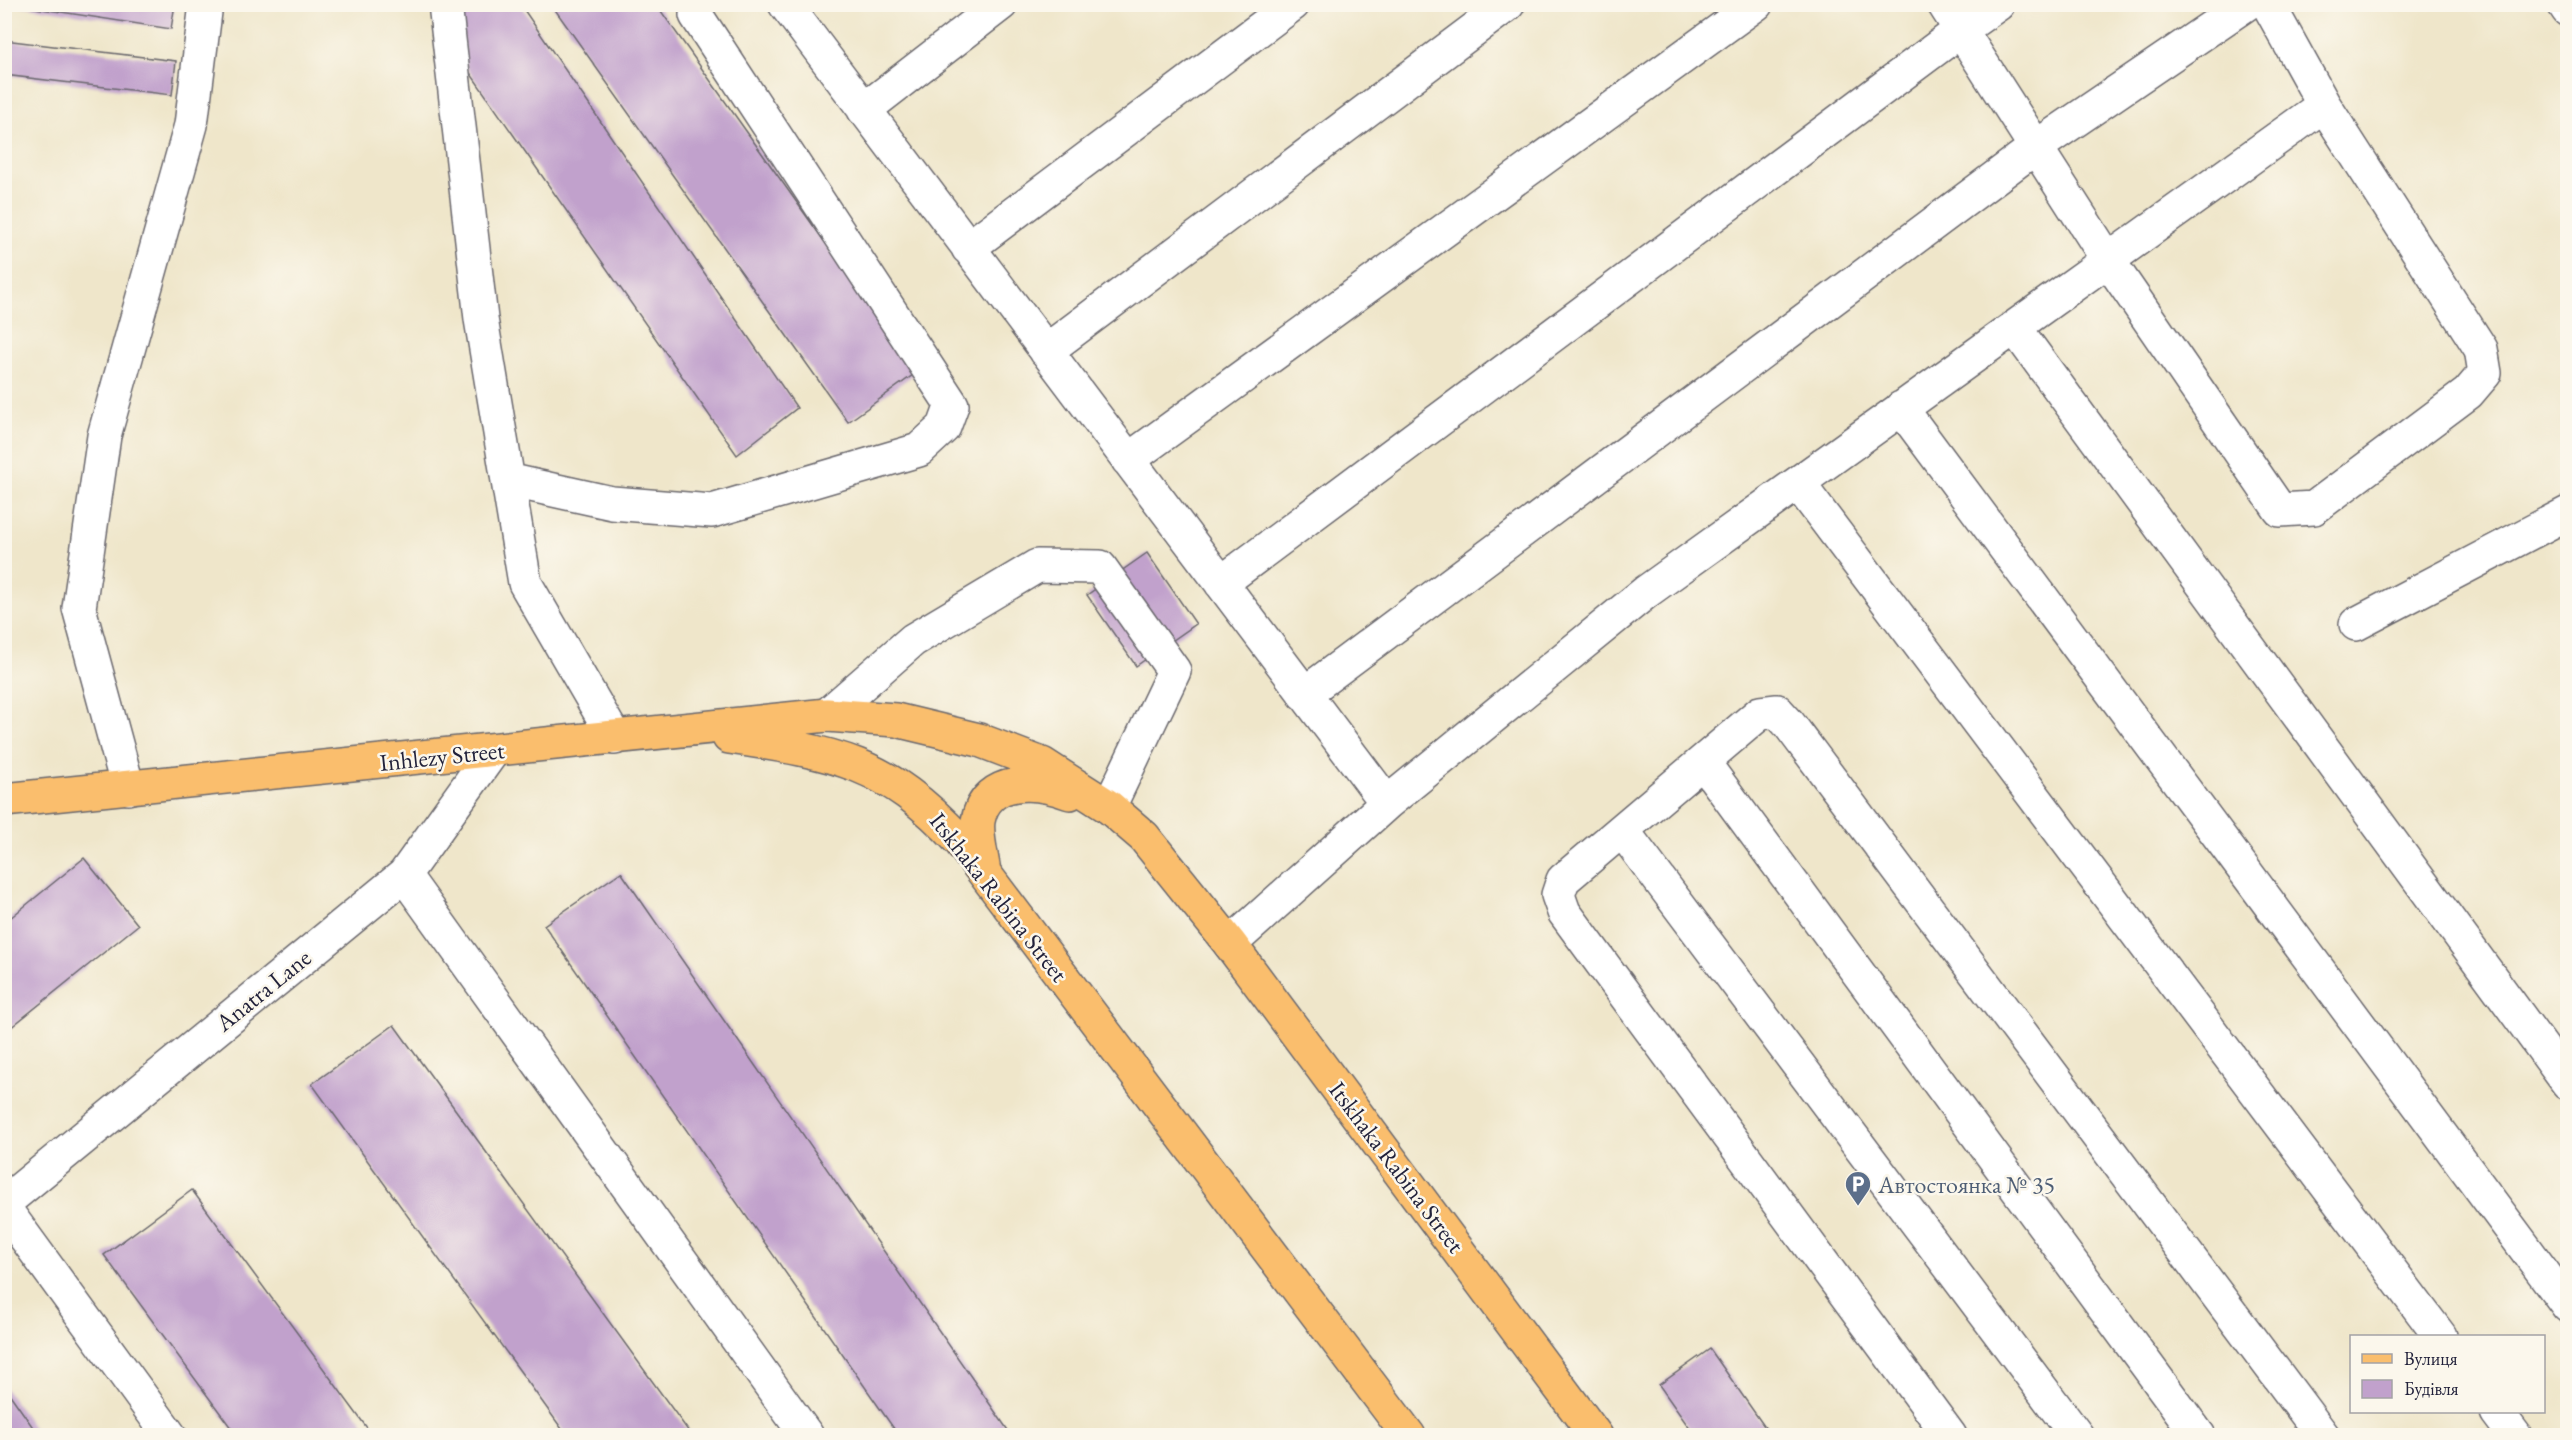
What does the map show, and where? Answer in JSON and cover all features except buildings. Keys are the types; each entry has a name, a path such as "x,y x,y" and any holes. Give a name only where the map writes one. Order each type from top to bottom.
{"main road":[{"name":"Itskhaka Rabina Street","path":"686,730 827,715 896,720 979,740 1042,764 1109,807 1144,837 1230,944 1596,1436"},
{"name":"Inhlezy Street","path":"4,800 686,730"},
{"name":"Itskhaka Rabina Street","path":"686,730 811,750 853,762 896,783 932,811 960,841 1409,1436"},
{"path":"984,873 978,822 984,805 993,793 1008,785 1033,784 1062,790 1109,807"}],"street":[{"path":"128,788 79,608 104,436 191,125 206,4"},
{"path":"445,4 481,319 525,583 615,738"},
{"path":"785,4 1387,803"},
{"path":"864,110 1001,4"},
{"path":"968,248 1293,4"},
{"path":"1046,351 1508,4"},
{"path":"1128,460 1756,4"},
{"path":"1221,583 1953,17 1998,4"},
{"path":"1304,694 2036,147 2246,4"},
{"path":"1953,17 2109,260 2280,510 2313,508 2328,498 2468,393 2485,373 2481,349 2324,105 2268,4"},
{"path":"2564,4 2568,10"},
{"path":"508,480 612,503 712,511 919,450 944,427 952,405 696,15"},
{"path":"1230,944 1387,803 1647,592 2324,105"},
{"path":"2015,328 2568,1083"},
{"path":"1901,408 2568,1306"},
{"path":"1798,483 2439,1335"},
{"path":"2356,624 2568,513"},
{"path":"827,715 913,640 1037,566 1100,567 1174,671 1109,807"},
{"path":"1950,1436 1564,912 1558,895 1563,880 1760,713 1777,711 1789,724 2323,1436"},
{"name":"Anatra Lane","path":"4,1203 404,875 493,751"},
{"path":"1703,762 2199,1436"},
{"path":"1622,830 2077,1436"},
{"path":"404,875 807,1436"},
{"path":"4,1208 170,1436"},
{"path":"2498,1413 2515,1436"}],"place":[{"name":"Автостоянка № 35","path":"1858,1207"}]}
